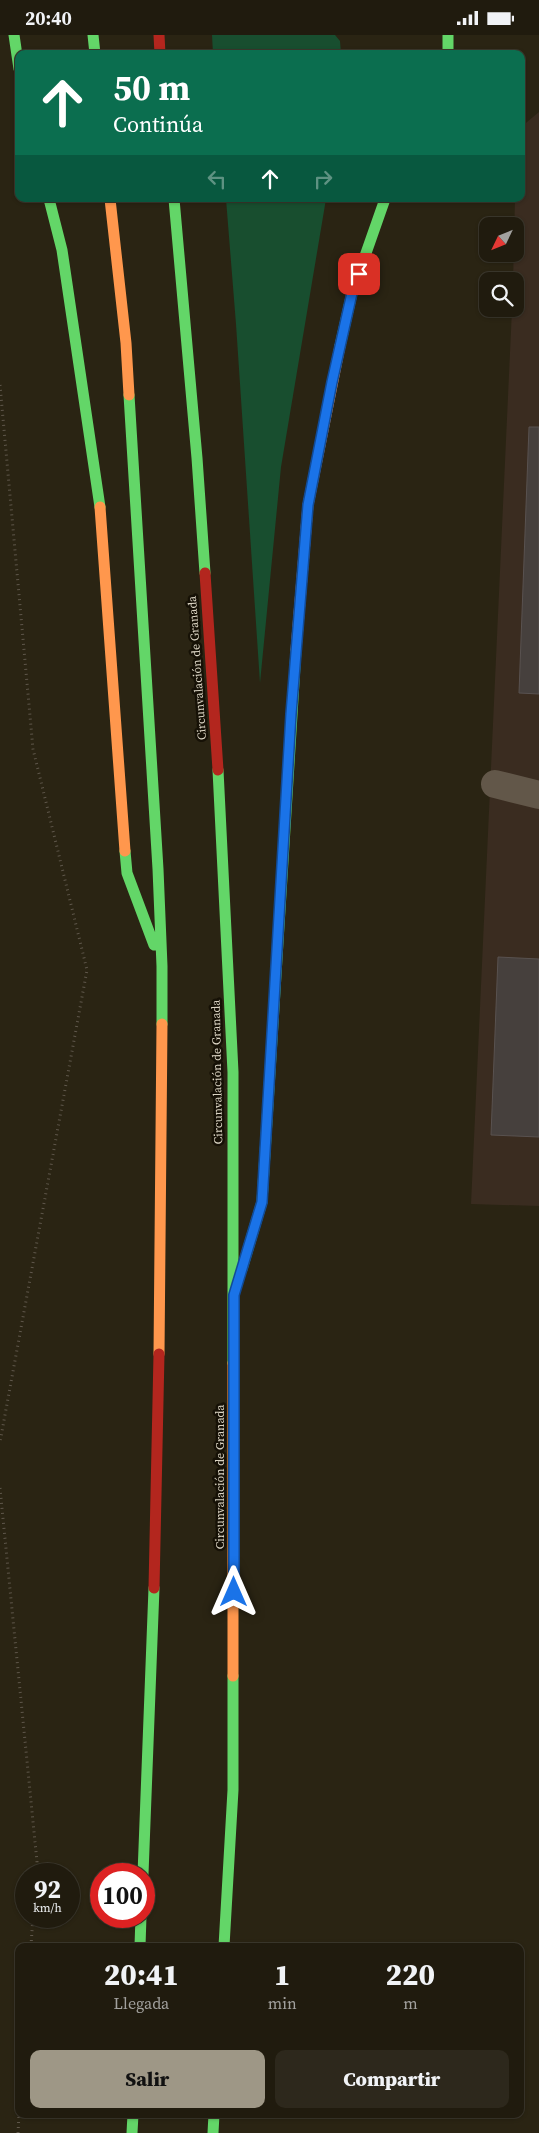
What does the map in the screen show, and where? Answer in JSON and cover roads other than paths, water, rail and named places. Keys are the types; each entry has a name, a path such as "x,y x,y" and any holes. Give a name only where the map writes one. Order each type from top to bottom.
{"highway":[{"path":"14,35 16,50"},
{"path":"93,35 95,50"},
{"path":"159,35 160,50"},
{"path":"448,35 448,50"},
{"path":"51,202 62,250 100,496 127,873 162,966"},
{"path":"110,202 126,343 157,849 162,966 158,1458 143,1863"},
{"name":"Circunvalación de Granada","path":"174,202 198,457 219,791 233,1072 233,1790 224,1943"},
{"path":"234,1295 262,1202 291,714 308,505 352,293 384,202"},
{"path":"140,1943 141,1928"},
{"path":"132,2133 133,2118"},
{"path":"213,2133 214,2118"}],"street":[{"path":"495,784 539,795"}]}
